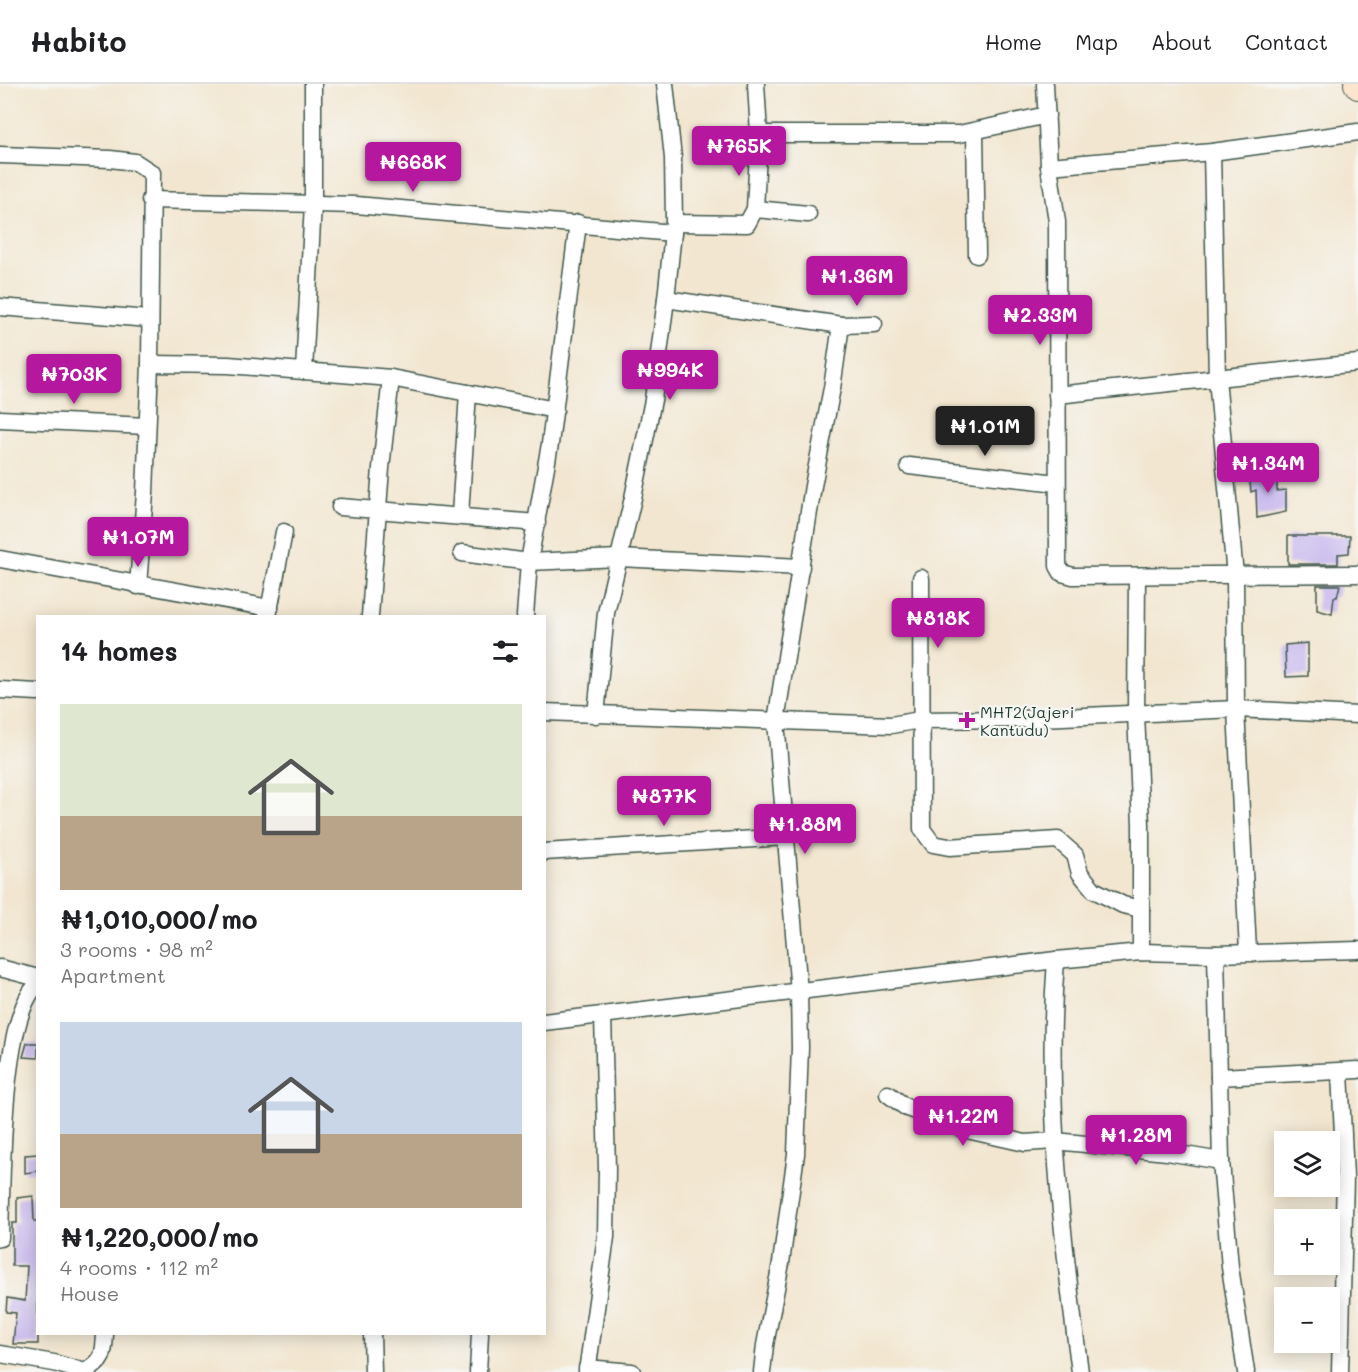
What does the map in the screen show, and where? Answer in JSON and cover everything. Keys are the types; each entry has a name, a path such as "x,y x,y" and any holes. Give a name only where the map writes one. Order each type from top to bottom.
{"street":[{"path":"304,371 312,204 313,84"},
{"path":"596,715 606,613 653,400 674,228 673,158 665,84"},
{"path":"150,200 356,205 578,223 674,228 747,224 755,210 759,134 756,84"},
{"path":"1045,84 1049,166 1057,222 1058,566 1062,573 1073,576 1358,574"},
{"path":"759,134 959,134 1047,115"},
{"path":"975,132 977,255"},
{"path":"1049,166 1212,152 1358,132"},
{"path":"1212,152 1217,378 1235,576 1236,709 1248,952"},
{"path":"0,155 110,159 135,162 152,173 150,364 138,586"},
{"path":"755,210 808,214"},
{"path":"525,615 529,562 555,410 578,223"},
{"path":"666,299 841,325 874,324"},
{"path":"0,307 149,319"},
{"path":"762,1372 781,1263 796,1154 800,1047 799,992 776,721 841,325"},
{"path":"1057,395 1358,363"},
{"path":"150,364 228,365 391,378 555,410"},
{"path":"370,615 381,468 391,378"},
{"path":"460,515 468,393"},
{"path":"0,418 147,426"},
{"path":"909,466 1057,483"},
{"path":"340,507 537,523"},
{"path":"0,559 269,612 284,532"},
{"path":"462,553 529,562 619,558 801,567"},
{"path":"1137,576 1136,714 1141,825 1141,952"},
{"path":"921,578 922,829 933,844 949,847 1058,840 1075,855 1080,873 1094,890 1123,905 1141,909"},
{"path":"0,690 36,692"},
{"path":"546,712 891,725 920,720 1020,719 1236,709 1358,715"},
{"path":"546,852 786,837"},
{"path":"546,1022 1056,960 1141,952 1216,954 1358,950"},
{"path":"1216,954 1221,1161 1230,1268 1246,1372"},
{"path":"1056,960 1051,1016 1055,1141 1065,1258 1080,1372"},
{"path":"0,968 36,977"},
{"path":"0,1238 10,1056 20,1013 30,990 36,986"},
{"path":"603,1016 607,1169 606,1237 587,1370 632,1372"},
{"path":"1219,1077 1358,1070"},
{"path":"1340,1072 1351,1176 1340,1372"},
{"path":"888,1094 907,1108 967,1131 1025,1143 1055,1141 1167,1152 1221,1161"},
{"path":"0,1354 54,1363 86,1372 98,1365 105,1352 105,1335"},
{"path":"372,1335 373,1372"},
{"path":"478,1372 480,1335"}],"building":[{"path":"1249,473 1277,473 1277,491 1286,490 1286,512 1257,518 1256,490 1251,492"},
{"path":"1288,536 1350,536 1349,553 1338,554 1338,564 1288,564"},
{"path":"1317,585 1340,585 1337,597 1334,597 1332,614 1317,610"},
{"path":"1308,643 1308,676 1286,677 1285,645"},
{"path":"27,1043 36,1043 36,1058 23,1057"},
{"path":"36,1154 36,1171 25,1173 25,1155"},
{"path":"33,1196 34,1221 36,1221 36,1335 38,1335 38,1344 13,1344 16,1313 6,1312 7,1298 25,1301 27,1266 12,1266 12,1223 17,1223 17,1198"}],"place":[{"name":"MHT2(Jajeri Kantudu)","path":"967,720"}]}
